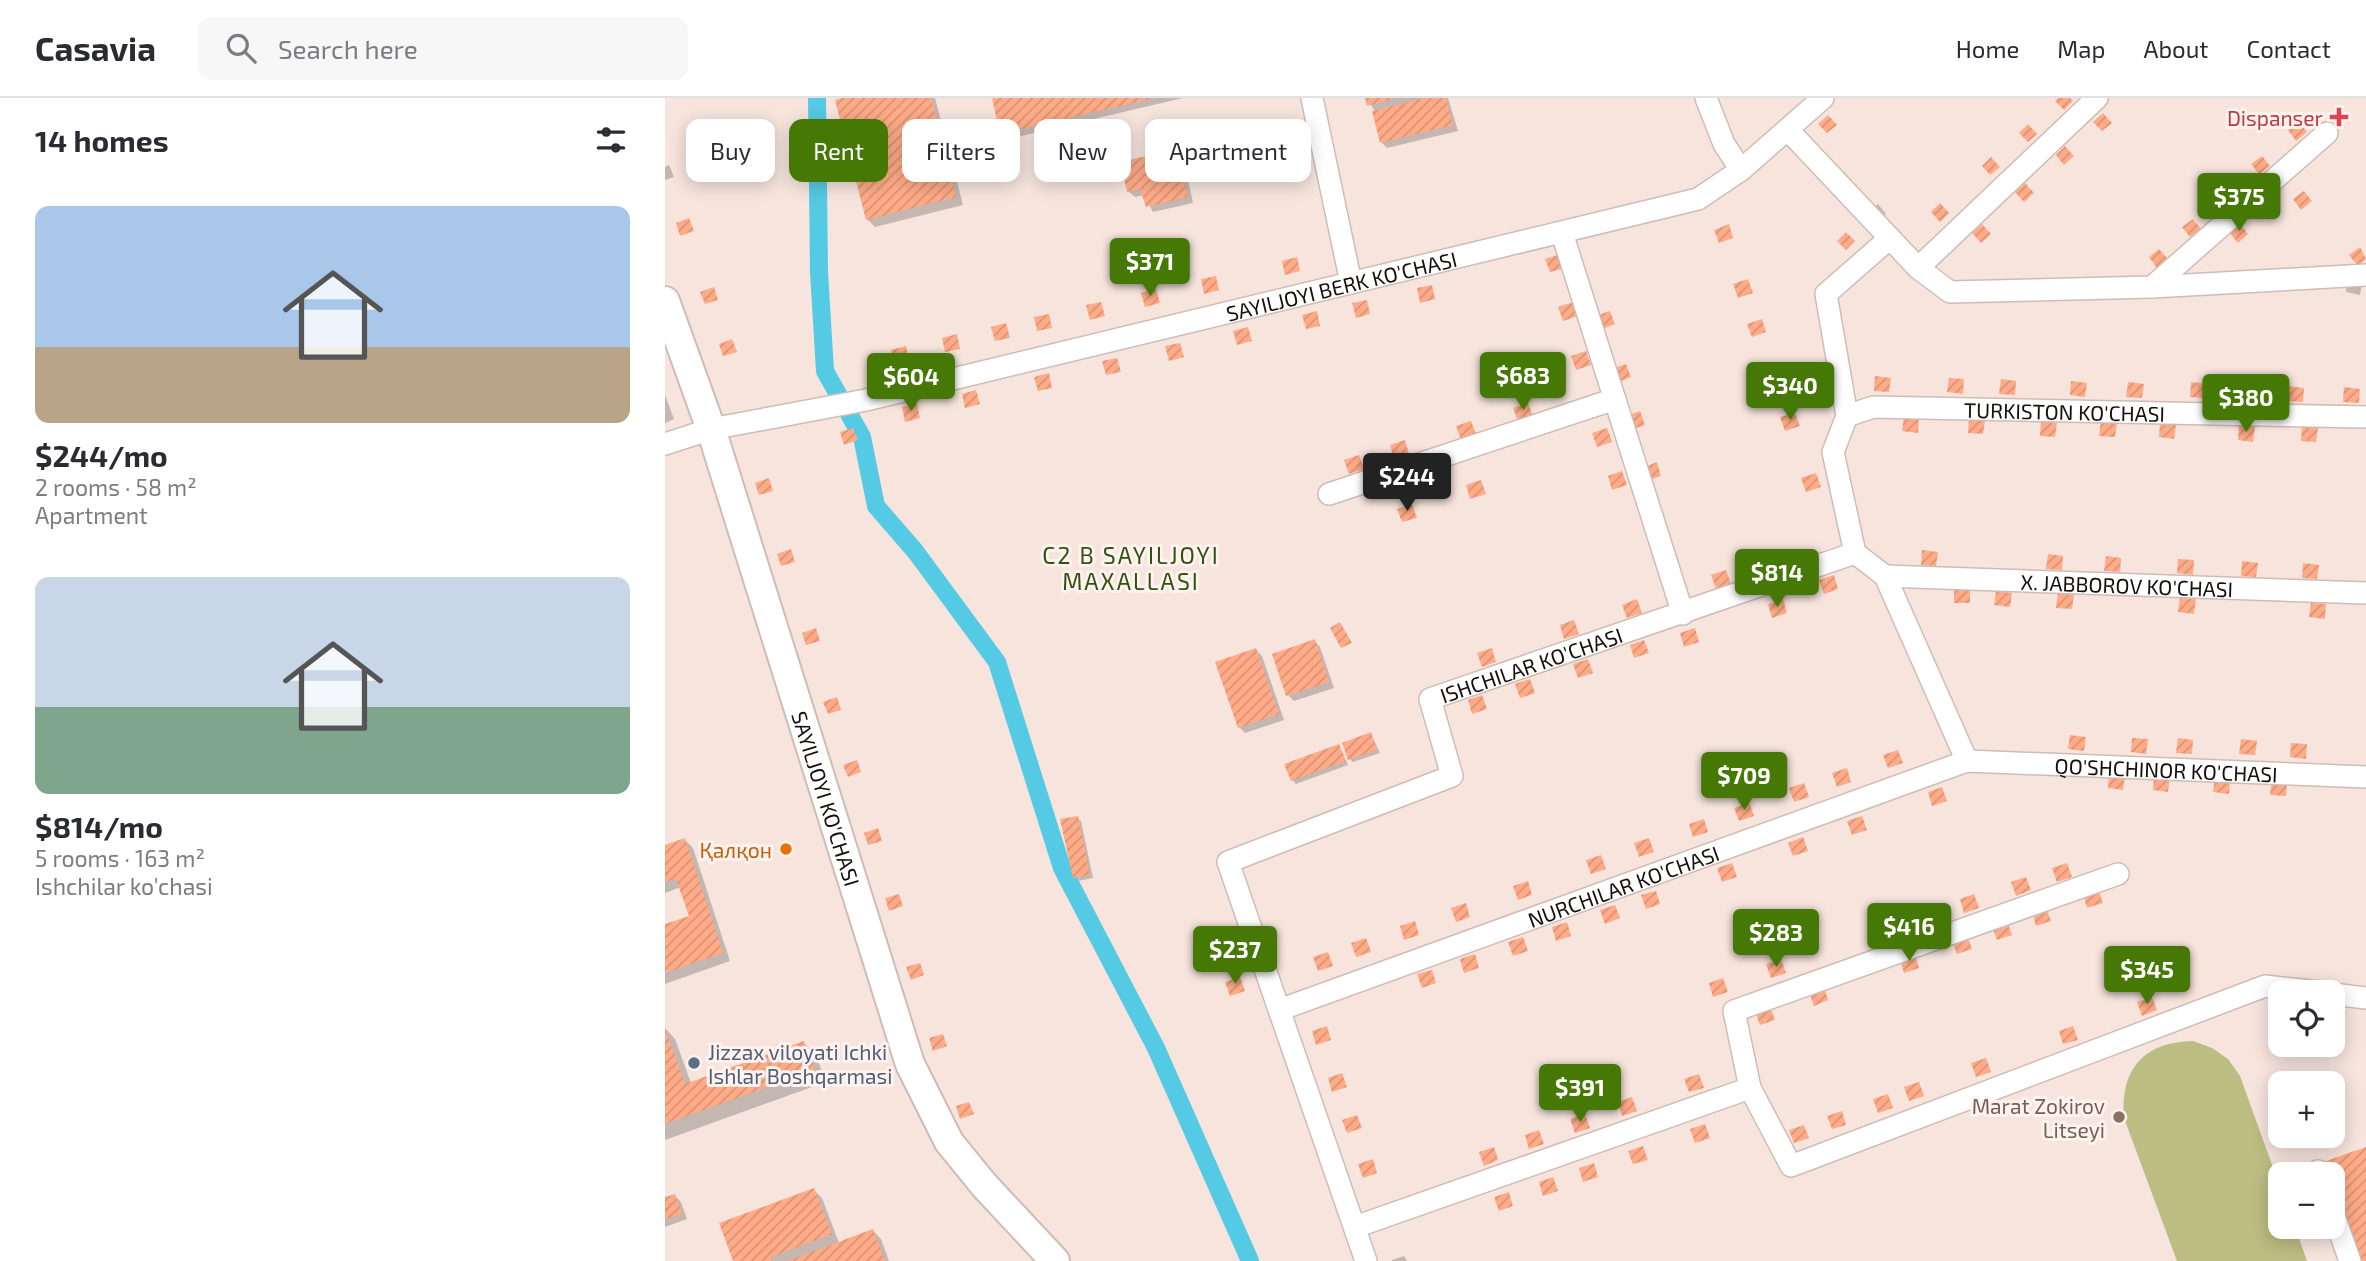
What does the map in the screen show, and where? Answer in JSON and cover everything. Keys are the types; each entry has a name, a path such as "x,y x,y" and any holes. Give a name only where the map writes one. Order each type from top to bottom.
{"main road":[{"name":"SAYILJOYI KO'CHASI","path":"665,300 711,429 910,1064 949,1142 984,1185 1055,1261"}],"street":[{"path":"1313,98 1351,283"},
{"path":"1706,98 1724,144 1741,170"},
{"name":"SAYILJOYI BERK KO'CHASI","path":"665,444 711,429 866,400 1698,200 1741,170 1823,98"},
{"path":"1918,268 2097,98"},
{"path":"1788,130 1918,268 1950,292 2153,287 2366,275"},
{"path":"2153,287 2327,134"},
{"path":"1562,233 1683,614"},
{"path":"1890,238 1826,294 1847,416 1833,452 1855,553 1885,576 1968,761"},
{"path":"1329,494 1615,399"},
{"name":"TURKISTON KO'CHASI","path":"1847,416 1873,407 2366,417"},
{"name":"ISHCHILAR KO'CHASI","path":"1279,1010 1228,862 1452,776 1430,699 1855,553"},
{"name":"X. JABBOROV KO'CHASI","path":"1885,576 2366,593"},
{"name":"QO'SHCHINOR KO'CHASI","path":"1968,761 2366,777"},
{"name":"NURCHILAR KO'CHASI","path":"1279,1010 1968,761"},
{"path":"2118,874 1734,1012 1750,1088 1791,1166 2268,986"},
{"path":"2345,995 2366,998"},
{"path":"1279,1010 1366,1261"},
{"path":"1355,1227 1750,1088"},
{"path":"2342,1239 2350,1261"}],"green space":[{"path":"2193,1041 2212,1048 2228,1059 2240,1076 2271,1162 2268,1162 2268,1239 2299,1239 2307,1261 2177,1261 2124,1118 2126,1085 2131,1072 2149,1053 2176,1043"}],"building":[{"path":"931,98 936,119 902,119 902,182 952,182 956,197 866,220 856,182 888,182 888,119 840,119 835,100"},
{"path":"992,98 1150,98 1064,119 1034,119 1034,126 1020,129 1020,119 997,119"},
{"path":"1365,98 1394,98 1394,99 1367,106"},
{"path":"1424,98 1446,98 1453,125 1380,143 1372,111"},
{"path":"2058,98 2070,98 2073,101 2064,110 2055,101"},
{"path":"2103,113 2112,123 2102,131 2093,122"},
{"path":"1828,115 1837,125 1827,133 1818,124"},
{"path":"2299,122 2307,132 2296,141 2288,130"},
{"path":"2028,124 2037,134 2028,142 2019,133"},
{"path":"2065,146 2074,156 2064,165 2056,155"},
{"path":"1145,156 1145,182 1185,182 1188,197 1146,207 1140,189 1127,192 1125,182 1131,182 1131,160"},
{"path":"2262,156 2270,166 2259,174 2251,164"},
{"path":"1991,157 2000,167 1990,175 1982,166"},
{"path":"2025,183 2034,193 2024,202 2015,192"},
{"path":"2226,187 2235,197 2224,206 2216,195"},
{"path":"2304,191 2312,201 2301,210 2293,199"},
{"path":"1940,203 1949,213 1940,222 1931,212"},
{"path":"689,218 694,231 680,236 676,223"},
{"path":"2193,219 2201,229 2190,237 2182,227"},
{"path":"1729,224 1733,238 1719,243 1714,230"},
{"path":"1982,224 1991,234 1981,243 1972,233"},
{"path":"2240,224 2248,234 2238,243 2229,232"},
{"path":"1846,232 1855,241 1846,250 1837,241"},
{"path":"2360,247 2366,259 2358,266 2349,255"},
{"path":"2159,249 2168,259 2157,268 2149,257"},
{"path":"1560,254 1565,268 1550,272 1545,259"},
{"path":"1297,257 1300,271 1285,275 1282,261"},
{"path":"1216,276 1219,290 1204,294 1201,279"},
{"path":"1748,279 1753,293 1738,298 1733,284"},
{"path":"1432,285 1435,299 1420,303 1417,288"},
{"path":"714,287 718,300 705,304 700,292"},
{"path":"1156,289 1160,303 1145,307 1141,293"},
{"path":"1367,300 1370,314 1356,318 1352,303"},
{"path":"1101,302 1105,316 1090,320 1086,305"},
{"path":"1573,302 1578,316 1563,321 1558,307"},
{"path":"1317,311 1320,326 1306,329 1302,315"},
{"path":"1610,311 1615,324 1600,330 1595,316"},
{"path":"1049,314 1052,328 1037,331 1034,317"},
{"path":"1762,319 1766,332 1752,337 1747,324"},
{"path":"1006,323 1010,338 995,341 991,327"},
{"path":"1248,327 1252,341 1237,345 1233,331"},
{"path":"957,334 960,349 945,352 942,338"},
{"path":"732,339 737,352 723,356 719,344"},
{"path":"1180,343 1184,357 1169,361 1165,346"},
{"path":"906,346 909,361 894,364 891,350"},
{"path":"1586,351 1591,365 1576,370 1571,356"},
{"path":"1117,358 1121,372 1106,375 1102,361"},
{"path":"1626,364 1631,377 1616,383 1611,369"},
{"path":"1780,369 1784,383 1769,388 1765,374"},
{"path":"1049,373 1052,388 1038,391 1034,377"},
{"path":"1875,376 1891,378 1889,392 1874,391"},
{"path":"1949,378 1964,379 1963,394 1947,392"},
{"path":"2001,379 2016,381 2015,395 1999,394"},
{"path":"2071,381 2087,383 2085,397 2070,395"},
{"path":"2128,382 2144,384 2142,398 2126,397"},
{"path":"2191,382 2207,384 2205,398 2190,397"},
{"path":"2243,385 2259,386 2257,401 2241,399"},
{"path":"2288,386 2304,388 2303,402 2287,401"},
{"path":"2344,387 2360,389 2359,403 2343,402"},
{"path":"976,390 980,404 965,408 962,394"},
{"path":"1528,403 1533,416 1518,421 1513,408"},
{"path":"917,404 920,418 905,422 902,407"},
{"path":"1640,411 1645,425 1630,430 1626,416"},
{"path":"1795,413 1800,426 1785,431 1780,417"},
{"path":"1904,417 1919,418 1918,433 1902,431"},
{"path":"1969,418 1985,420 1983,434 1968,433"},
{"path":"1471,421 1476,434 1461,440 1456,426"},
{"path":"2041,421 2057,423 2055,437 2040,436"},
{"path":"2101,421 2117,423 2115,437 2099,436"},
{"path":"2160,423 2176,425 2174,439 2159,437"},
{"path":"2239,426 2255,427 2253,442 2238,440"},
{"path":"2302,426 2318,428 2316,442 2301,441"},
{"path":"853,428 858,440 844,445 840,432"},
{"path":"1607,428 1612,442 1597,447 1592,433"},
{"path":"1405,440 1409,454 1394,459 1390,445"},
{"path":"1359,455 1364,469 1349,474 1344,460"},
{"path":"1657,462 1661,476 1647,481 1642,468"},
{"path":"1622,471 1627,485 1612,490 1608,476"},
{"path":"1816,473 1821,487 1806,492 1801,478"},
{"path":"769,478 773,491 759,495 755,483"},
{"path":"1481,480 1486,494 1470,499 1466,485"},
{"path":"1412,504 1417,518 1402,522 1397,509"},
{"path":"791,549 795,562 781,566 777,554"},
{"path":"1922,550 1938,552 1936,566 1921,565"},
{"path":"2048,554 2063,556 2062,570 2046,569"},
{"path":"1772,555 1777,569 1762,574 1757,560"},
{"path":"2106,556 2121,558 2120,572 2104,571"},
{"path":"2178,559 2194,560 2193,575 2177,573"},
{"path":"2242,561 2258,563 2256,577 2241,576"},
{"path":"2303,563 2319,565 2317,579 2302,578"},
{"path":"1726,570 1731,584 1716,589 1711,575"},
{"path":"1834,575 1838,589 1824,594 1819,580"},
{"path":"1954,589 1970,589 1970,603 1954,603"},
{"path":"1996,591 2012,593 2010,607 1994,605"},
{"path":"2058,593 2074,595 2072,609 2056,608"},
{"path":"2180,598 2196,599 2194,614 2178,612"},
{"path":"1637,599 1642,613 1627,618 1622,605"},
{"path":"1783,599 1787,613 1772,618 1768,604"},
{"path":"2311,603 2326,604 2325,619 2309,617"},
{"path":"1574,620 1579,634 1564,639 1560,625"},
{"path":"1340,622 1352,643 1341,648 1330,628"},
{"path":"816,628 820,641 806,645 802,633"},
{"path":"1695,628 1699,642 1684,647 1680,633"},
{"path":"1315,639 1329,682 1286,696 1272,654"},
{"path":"1644,640 1649,653 1634,658 1630,645"},
{"path":"1256,648 1279,714 1238,728 1215,662"},
{"path":"1492,648 1496,662 1482,667 1477,653"},
{"path":"1588,659 1593,673 1578,678 1573,664"},
{"path":"1530,679 1535,693 1520,698 1515,684"},
{"path":"1482,695 1487,709 1472,714 1468,700"},
{"path":"837,697 841,710 828,714 823,702"},
{"path":"1371,732 1377,750 1348,760 1342,743"},
{"path":"2070,735 2086,737 2084,751 2068,749"},
{"path":"2132,738 2148,739 2146,754 2131,752"},
{"path":"2178,738 2193,740 2192,754 2176,753"},
{"path":"2241,739 2257,741 2255,755 2239,754"},
{"path":"2291,743 2307,744 2306,759 2290,757"},
{"path":"1339,744 1346,761 1291,781 1284,764"},
{"path":"1898,750 1903,763 1888,768 1883,755"},
{"path":"857,760 861,772 848,777 843,765"},
{"path":"1847,768 1851,782 1837,787 1832,773"},
{"path":"2109,774 2125,775 2123,790 2108,788"},
{"path":"2154,776 2170,777 2168,792 2153,790"},
{"path":"2215,778 2230,780 2229,794 2213,792"},
{"path":"2272,780 2287,782 2286,796 2270,795"},
{"path":"1804,783 1809,797 1794,802 1789,788"},
{"path":"1942,787 1947,801 1932,806 1928,792"},
{"path":"1749,802 1754,816 1739,821 1734,808"},
{"path":"1078,816 1090,875 1073,878 1060,819"},
{"path":"1862,816 1867,830 1852,835 1847,821"},
{"path":"1704,819 1708,832 1693,837 1689,824"},
{"path":"878,828 882,841 868,845 864,833"},
{"path":"1803,837 1808,851 1793,856 1788,843"},
{"path":"685,838 723,953 665,973 665,924 689,916 676,879 665,882 665,845"},
{"path":"1649,838 1654,852 1639,857 1634,843"},
{"path":"1601,855 1606,869 1591,874 1586,860"},
{"path":"1732,863 1737,877 1722,882 1717,868"},
{"path":"2067,863 2072,877 2057,882 2052,868"},
{"path":"2026,877 2031,890 2016,896 2011,882"},
{"path":"1528,881 1532,895 1518,900 1513,886"},
{"path":"2098,889 2103,903 2087,908 2083,894"},
{"path":"1656,891 1660,904 1646,909 1641,895"},
{"path":"899,894 903,906 889,911 885,898"},
{"path":"1974,894 1979,908 1964,913 1960,899"},
{"path":"1466,903 1470,917 1456,922 1451,908"},
{"path":"1615,905 1620,918 1605,924 1600,910"},
{"path":"1936,907 1941,921 1926,926 1922,912"},
{"path":"2046,907 2051,921 2036,926 2032,912"},
{"path":"1902,918 1907,932 1892,937 1888,923"},
{"path":"1415,921 1419,935 1404,940 1400,926"},
{"path":"2007,921 2012,935 1997,940 1992,926"},
{"path":"1567,922 1571,936 1556,941 1552,927"},
{"path":"1967,935 1972,949 1957,954 1952,941"},
{"path":"1523,937 1528,951 1513,956 1508,942"},
{"path":"1366,938 1371,952 1356,957 1351,943"},
{"path":"1328,952 1333,966 1318,971 1313,957"},
{"path":"1475,954 1479,968 1464,973 1460,959"},
{"path":"1915,954 1919,968 1904,973 1900,959"},
{"path":"1781,959 1786,973 1771,978 1766,964"},
{"path":"920,963 924,975 911,980 906,967"},
{"path":"1432,970 1436,983 1422,988 1417,974"},
{"path":"1240,977 1245,991 1230,996 1225,982"},
{"path":"1723,978 1728,992 1713,997 1709,983"},
{"path":"1824,987 1828,1000 1814,1006 1809,992"},
{"path":"2152,997 2157,1010 2142,1016 2137,1002"},
{"path":"1770,1006 1775,1020 1760,1025 1755,1011"},
{"path":"1327,1026 1331,1040 1316,1045 1312,1031"},
{"path":"2073,1026 2078,1040 2063,1044 2059,1031"},
{"path":"665,1029 685,1084 804,1041 815,1070 665,1124"},
{"path":"943,1034 947,1046 933,1051 929,1038"},
{"path":"1986,1058 1991,1072 1976,1077 1971,1063"},
{"path":"1342,1073 1347,1087 1332,1092 1328,1078"},
{"path":"1699,1074 1704,1088 1689,1092 1684,1079"},
{"path":"1919,1082 1924,1096 1909,1101 1904,1087"},
{"path":"1888,1094 1893,1108 1878,1113 1873,1099"},
{"path":"1632,1097 1637,1111 1622,1116 1618,1102"},
{"path":"969,1102 974,1114 960,1119 956,1106"},
{"path":"1842,1111 1846,1125 1832,1129 1827,1116"},
{"path":"1585,1114 1590,1128 1575,1133 1570,1119"},
{"path":"1357,1115 1362,1128 1347,1133 1342,1120"},
{"path":"1705,1124 1710,1138 1695,1143 1690,1129"},
{"path":"1804,1125 1809,1138 1794,1143 1789,1130"},
{"path":"1539,1130 1544,1144 1529,1149 1525,1135"},
{"path":"1643,1146 1648,1160 1633,1164 1628,1151"},
{"path":"1494,1147 1498,1160 1484,1166 1479,1152"},
{"path":"2366,1147 2366,1261 2359,1261 2345,1222 2345,1162 2323,1162"},
{"path":"1373,1159 1377,1173 1363,1178 1358,1164"},
{"path":"1594,1163 1598,1177 1583,1182 1579,1168"},
{"path":"1553,1177 1558,1191 1543,1196 1539,1182"},
{"path":"814,1188 832,1234 771,1257 771,1261 733,1261 719,1223"},
{"path":"1509,1192 1513,1206 1499,1211 1494,1197"},
{"path":"675,1194 682,1214 665,1219 665,1197"},
{"path":"873,1229 885,1261 787,1261"}],"waterway":[{"path":"817,98 819,272 825,371 862,437 876,506 915,551 997,662 1062,868 1156,1048 1250,1261"}],"place":[{"name":"Dispanser","path":"2339,117"},
{"name":"Қалқон","path":"786,849"},
{"name":"Jizzax viloyati Ichki Ishlar Boshqarmasi","path":"694,1063"},
{"name":"Marat Zokirov Litseyi","path":"2119,1117"}],"district":[{"name":"C2 B SAYILJOYI MAXALLASI","path":"1131,568"}]}
